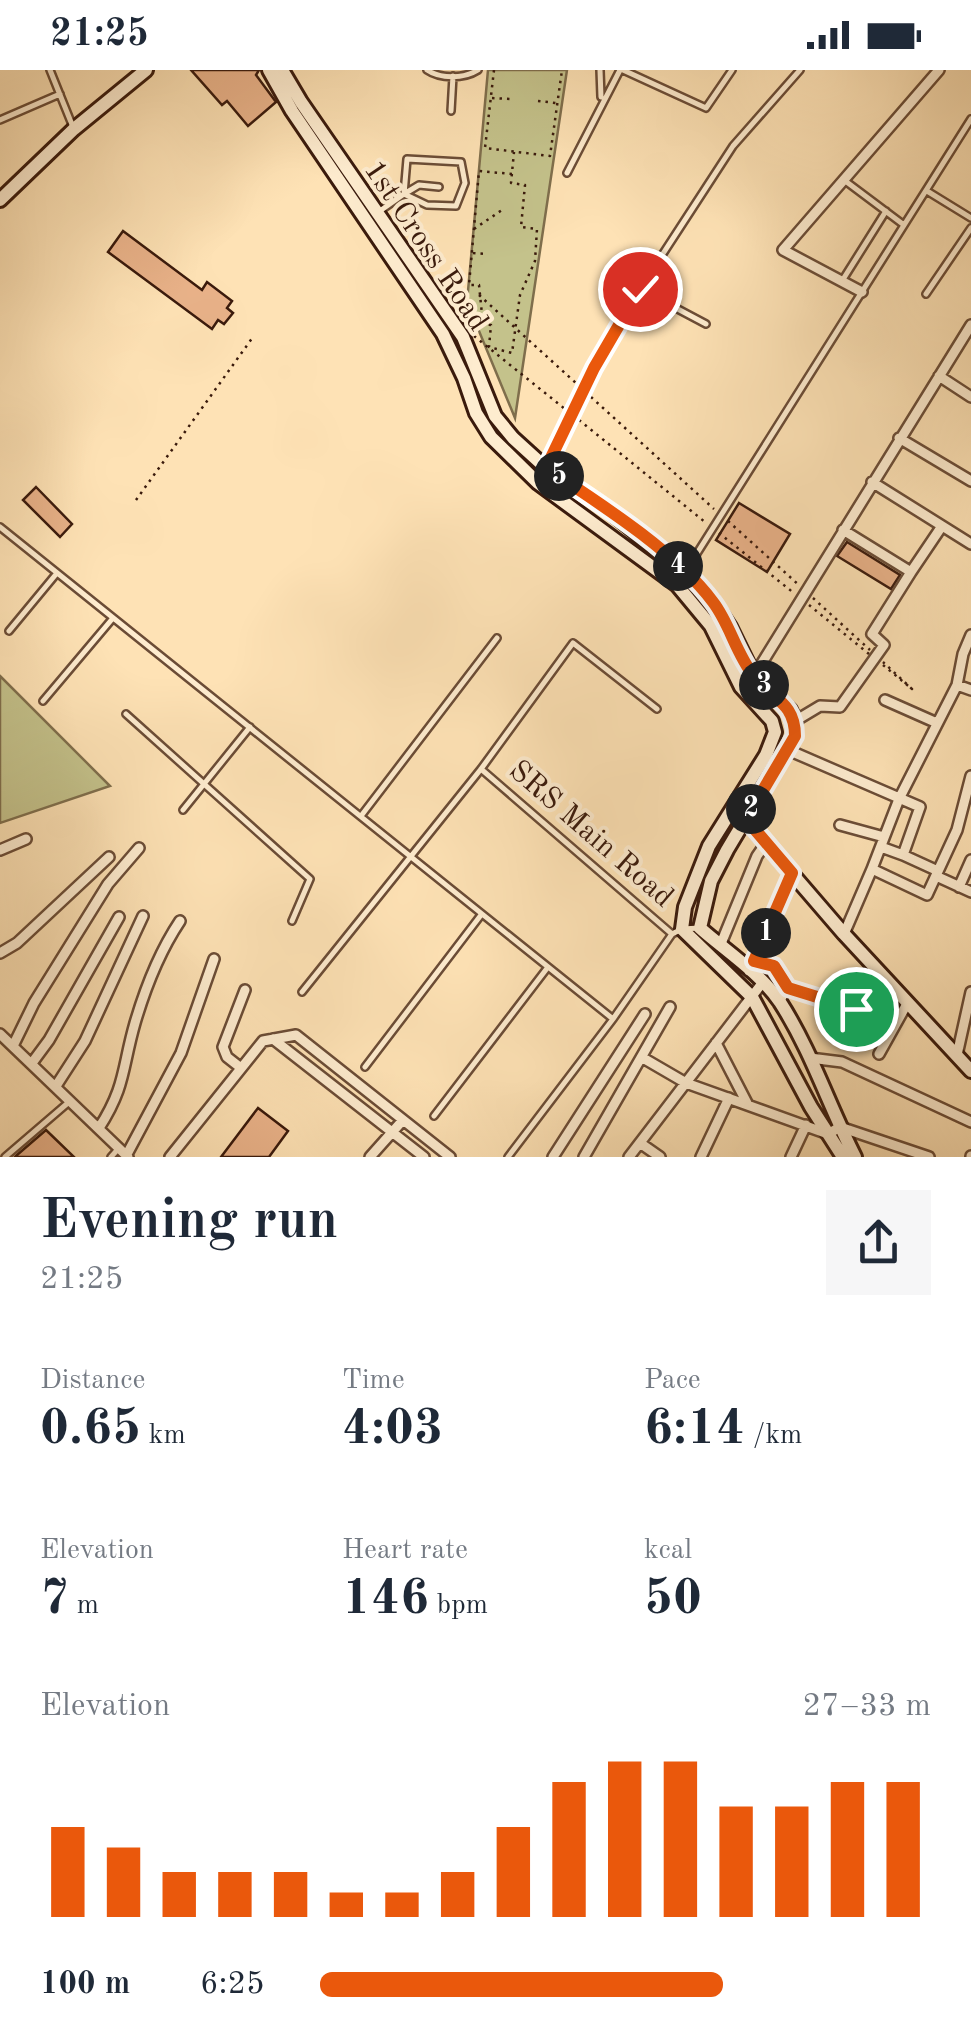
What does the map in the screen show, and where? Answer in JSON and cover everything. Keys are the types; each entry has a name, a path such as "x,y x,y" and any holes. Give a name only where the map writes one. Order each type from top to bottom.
{"street":[{"path":"0,200 74,130 146,70"},
{"path":"269,70 372,216 443,334 476,413 491,437 538,483 677,586 711,626 741,687 772,721 774,732 766,755 709,846 677,932 752,997 834,1131 839,1154"},
{"name":"1st Cross Road","path":"282,70 372,216 463,337 495,416 546,468 686,572 721,614 754,676 790,710 795,721"},
{"path":"862,292 783,250 939,70"},
{"path":"741,687 754,676 969,331"},
{"path":"939,376 971,398"},
{"path":"899,438 971,481"},
{"path":"872,482 971,544"},
{"path":"700,928 711,881 788,750 795,736 795,721 820,706 840,707 884,645 872,634 942,526"},
{"path":"844,530 911,572"},
{"path":"844,934 899,799 956,684 971,635"},
{"path":"956,684 971,690"},
{"path":"886,700 937,723"},
{"path":"788,750 920,807 902,854"},
{"path":"872,869 927,894 957,830 971,776"},
{"path":"746,819 844,934 971,1071"},
{"path":"840,825 882,842 971,892"},
{"path":"0,850 26,839"},
{"path":"720,946 757,856 766,844"},
{"path":"13,1046 34,1002 108,884 139,848"},
{"path":"0,953 17,943 109,857"},
{"path":"959,887 971,860"},
{"path":"792,873 751,966 774,966 788,988 868,1013"},
{"path":"56,1086 85,1042 144,916"},
{"path":"32,1063 119,917"},
{"path":"99,1128 116,1101 136,1019 168,939 180,921"},
{"name":"SRS Main Road","path":"700,928 751,966 778,1001 810,1058 834,1131 855,1157"},
{"path":"0,1034 124,1154 181,1052 214,959"},
{"path":"858,1038 886,979"},
{"path":"630,1157 763,982"},
{"path":"778,1001 788,988"},
{"path":"242,1068 227,1057 223,1047 245,990"},
{"path":"957,1054 971,992"},
{"path":"879,1054 908,1002"},
{"path":"584,1157 670,1007"},
{"path":"553,1157 645,1014"},
{"path":"170,1157 263,1041 296,1034 450,1157"},
{"path":"273,1039 422,1156"},
{"path":"716,1043 747,1104"},
{"path":"643,1058 686,1083 806,1126 929,1157"},
{"path":"810,1058 842,1062 971,1122"},
{"path":"701,1157 729,1098"},
{"path":"370,1157 403,1120"},
{"path":"791,1157 806,1126"},
{"path":"640,1143 660,1157"}],"lane":[{"path":"50,70 74,130"},
{"path":"427,70 436,76 478,70"},
{"path":"600,70 601,101"},
{"path":"567,173 601,101 622,70 706,108 732,70"},
{"path":"538,483 594,368 640,289 733,146 800,70"},
{"path":"450,111 453,76"},
{"path":"0,120 60,94"},
{"path":"677,586 971,119"},
{"path":"408,159 461,162 465,183 456,206 427,205 404,194 408,159"},
{"path":"844,180 904,224"},
{"path":"372,216 420,186 438,187"},
{"path":"926,190 971,218"},
{"path":"842,281 886,212"},
{"path":"926,294 971,228"},
{"path":"640,289 706,324"},
{"path":"1,530 613,1019"},
{"path":"10,631 58,573"},
{"path":"43,701 113,618"},
{"path":"360,816 497,638"},
{"path":"302,992 480,769 573,643 656,709"},
{"path":"126,714 310,879 292,921"},
{"path":"184,810 250,728"},
{"name":"SRS Main Road","path":"480,769 677,932 700,928"},
{"path":"365,1067 482,914"},
{"path":"508,1157 677,932"},
{"path":"434,1116 548,967"},
{"path":"5,1157 71,1100"},
{"path":"110,1157 124,1154"}],"path":[{"path":"494,70 485,148 550,156 562,70"},
{"path":"491,98 510,99"},
{"path":"538,101 558,104"},
{"path":"512,174 479,171 470,285 479,284 482,324 492,326 489,347 512,353 520,295 535,261 537,229 521,227 525,185 511,183 512,174 514,152"},
{"path":"474,230 502,210"},
{"path":"472,253 488,254"},
{"path":"478,295 869,649"},
{"path":"450,316 912,688 884,662"},
{"path":"136,500 253,337"}],"shaded area":[{"path":"488,70 567,70 515,418 467,302"},
{"path":"0,676 110,786 0,823"}],"building":[{"path":"191,70 259,70 256,75 276,102 248,126 227,101 222,105"},
{"path":"123,231 202,290 207,282 232,301 227,308 233,313 224,324 218,320 212,329 108,252"},
{"path":"36,487 72,524 60,537 23,500"},
{"path":"739,503 790,534 767,572 716,540"},
{"path":"847,542 900,575 891,589 837,556"},
{"path":"258,1108 288,1131 269,1157 221,1157"},
{"path":"46,1130 74,1157 15,1157 17,1155"}],"route":[{"path":"640,289 594,368 546,468 686,572 730,627 754,676 790,710 795,736 746,819 792,873 754,961 774,966 788,988 856,1009"}]}
